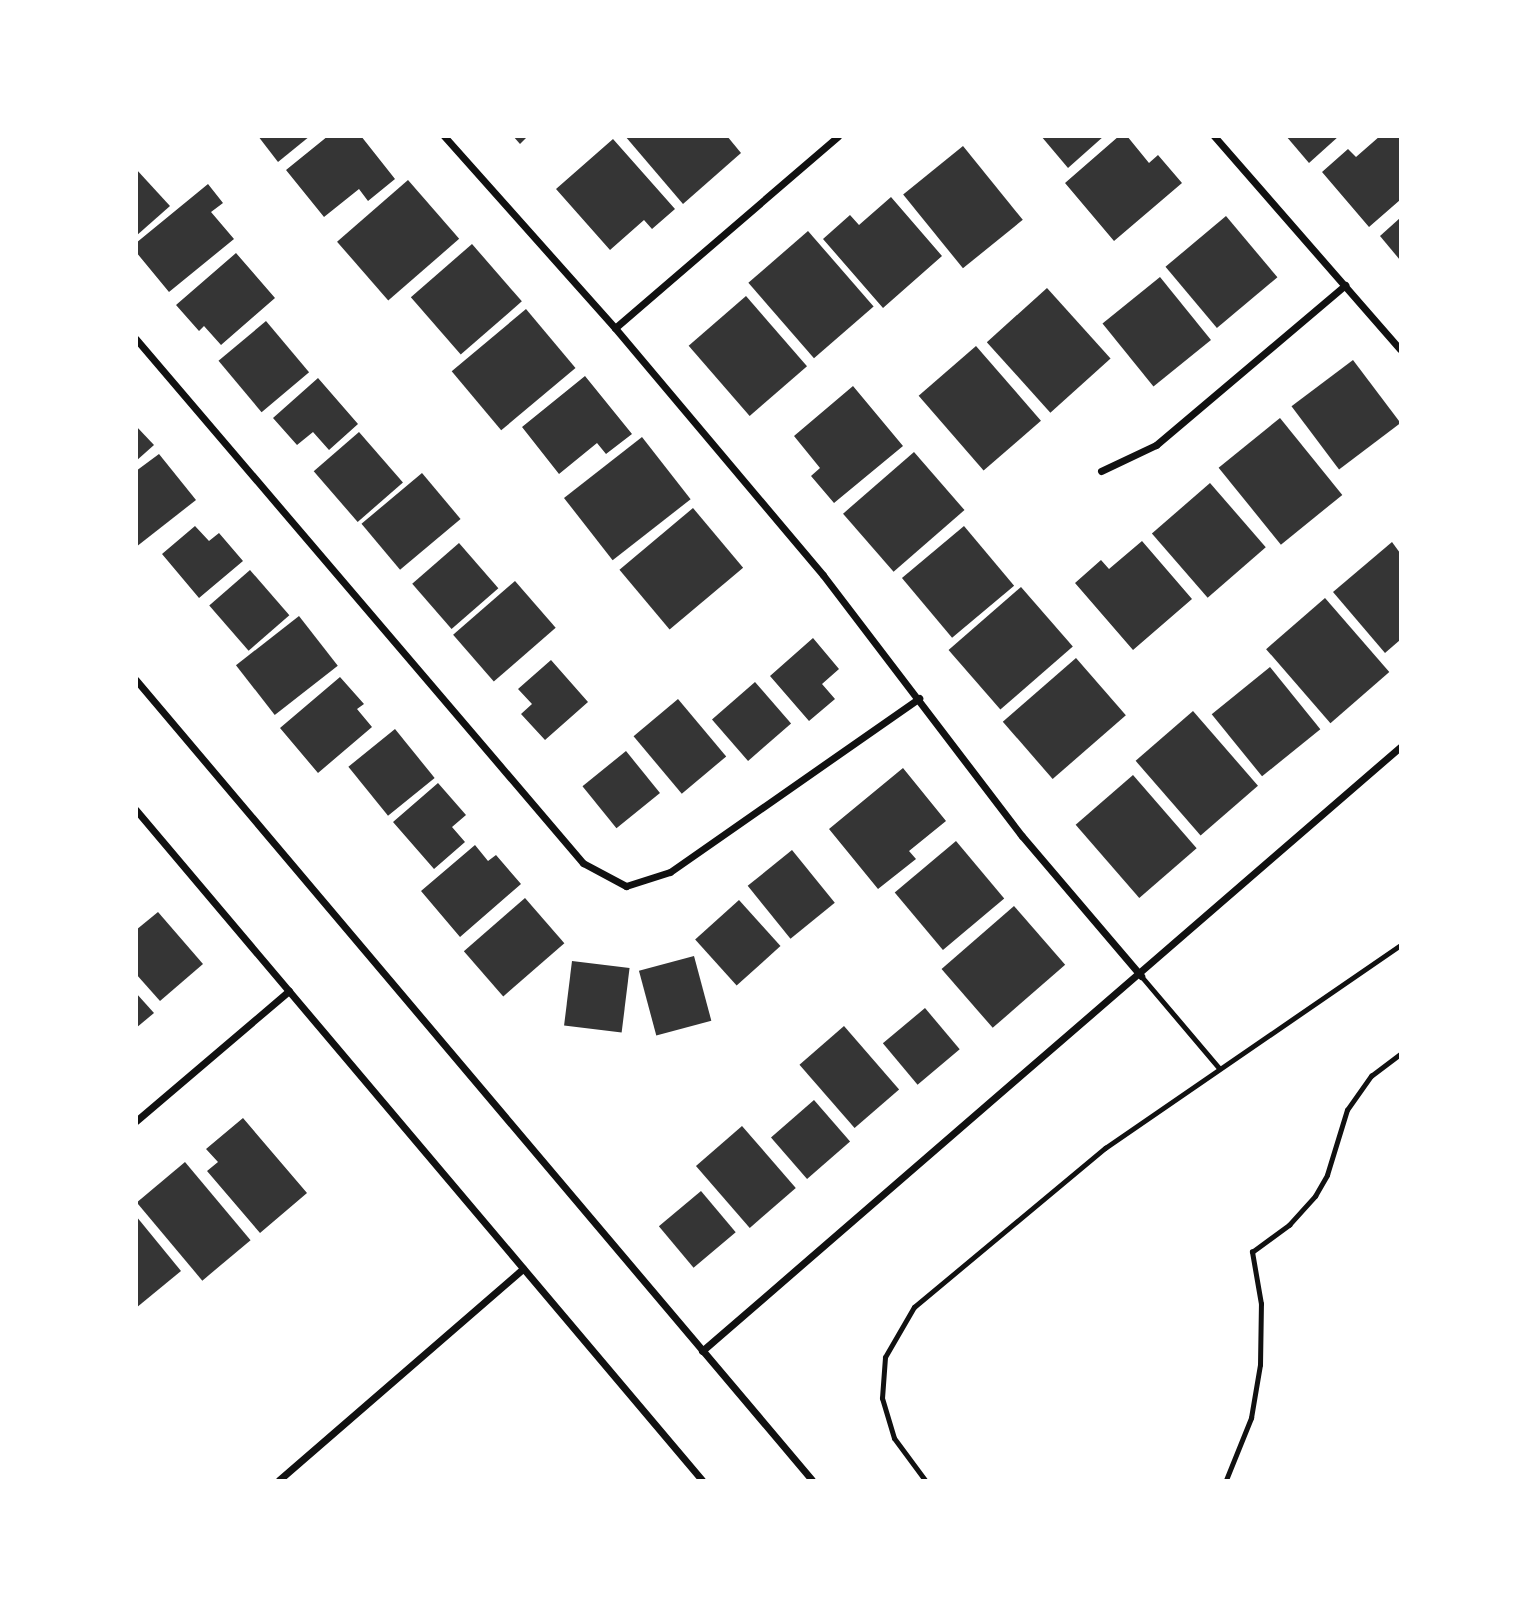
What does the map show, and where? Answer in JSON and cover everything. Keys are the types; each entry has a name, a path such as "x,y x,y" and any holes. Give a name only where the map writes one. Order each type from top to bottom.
{"street":[{"path":"444,136 615,328 822,575 919,698 1022,836 1141,975"},
{"path":"615,328 838,136"},
{"path":"1214,136 1401,349"},
{"path":"1101,471 1156,445 1345,285"},
{"path":"136,339 583,863 626,886 670,872 919,698"},
{"path":"136,680 811,1480"},
{"path":"702,1351 1141,975 1401,747"},
{"path":"136,810 702,1480"},
{"path":"136,1121 289,990"},
{"path":"279,1480 523,1269"}],"lane":[{"path":"925,1480 894,1438 882,1398 885,1357 902,1321 1105,1148 1401,945"},
{"path":"1141,975 1219,1068"}],"path":[{"path":"1226,1480 1251,1419 1260,1365 1261,1304 1252,1252 1289,1225 1315,1196 1327,1175 1347,1110 1371,1076 1401,1054"}],"building":[{"path":"258,136 310,136 278,162"},
{"path":"328,136 361,136 395,179 368,201 359,189 324,217 286,170"},
{"path":"513,136 528,136 520,144"},
{"path":"625,136 727,136 741,153 683,204"},
{"path":"1041,136 1104,136 1068,168"},
{"path":"1119,136 1127,136 1149,163 1158,155 1182,183 1114,241 1065,183"},
{"path":"1286,136 1339,136 1309,163"},
{"path":"1380,136 1400,138 1400,200 1369,227 1322,172 1348,149 1356,157"},
{"path":"613,139 675,209 652,229 644,220 610,250 556,189"},
{"path":"963,146 1023,220 963,268 903,194"},
{"path":"136,169 170,206 136,236"},
{"path":"408,180 459,239 388,301 337,242"},
{"path":"208,184 223,203 211,212 234,239 169,292 136,252 136,243"},
{"path":"891,197 942,256 883,308 823,239 850,215 859,225"},
{"path":"1226,216 1277,277 1217,328 1165,267"},
{"path":"1400,218 1400,260 1380,236"},
{"path":"808,231 874,306 814,358 748,283"},
{"path":"472,244 522,301 461,354 411,297"},
{"path":"236,253 275,298 221,345 204,326 199,331 176,305"},
{"path":"1160,277 1211,340 1153,387 1102,324"},
{"path":"1047,288 1111,359 1050,413 987,342"},
{"path":"746,296 807,366 750,416 689,346"},
{"path":"526,309 575,368 501,430 452,371"},
{"path":"266,321 309,372 262,412 219,361"},
{"path":"976,346 1041,421 984,471 919,396"},
{"path":"1353,360 1400,424 1339,469 1292,406"},
{"path":"585,376 632,434 606,454 597,443 559,474 522,427"},
{"path":"318,378 358,424 329,450 313,432 297,445 273,418"},
{"path":"853,386 903,446 834,503 811,476 820,468 794,436"},
{"path":"1280,418 1342,495 1281,545 1219,468"},
{"path":"136,426 154,445 136,461"},
{"path":"359,432 403,483 358,522 314,471"},
{"path":"642,437 691,499 613,560 564,498"},
{"path":"914,452 965,510 894,572 843,514"},
{"path":"159,454 196,500 136,547 136,471"},
{"path":"422,473 461,519 400,570 361,524"},
{"path":"1210,483 1266,547 1208,598 1152,534"},
{"path":"693,508 743,568 670,629 619,570"},
{"path":"195,526 209,541 219,533 243,561 199,598 162,554"},
{"path":"964,526 1014,586 952,638 902,578"},
{"path":"1142,541 1192,599 1133,650 1075,583 1101,560 1109,569"},
{"path":"1392,542 1400,553 1400,640 1385,653 1333,592"},
{"path":"459,543 498,588 452,629 412,584"},
{"path":"250,570 289,615 249,651 209,605"},
{"path":"515,581 556,628 494,682 453,635"},
{"path":"1021,587 1073,647 1000,710 949,650"},
{"path":"1325,598 1389,672 1330,723 1266,649"},
{"path":"299,616 338,666 275,715 236,665"},
{"path":"813,638 839,669 822,684 835,699 809,721 770,676"},
{"path":"1076,658 1126,715 1053,779 1003,722"},
{"path":"551,660 588,702 545,740 521,714 532,704 518,689"},
{"path":"1270,667 1320,729 1262,776 1212,714"},
{"path":"340,677 364,704 357,709 372,727 318,773 280,728"},
{"path":"755,682 791,724 748,761 712,719"},
{"path":"678,699 726,756 682,794 634,736"},
{"path":"1193,711 1258,786 1201,836 1136,761"},
{"path":"395,729 435,778 388,816 348,767"},
{"path":"626,751 660,793 616,828 582,786"},
{"path":"903,768 946,821 909,851 916,859 878,889 829,829"},
{"path":"1133,775 1197,848 1139,898 1076,825"},
{"path":"438,783 466,815 452,827 465,842 434,869 393,822"},
{"path":"956,841 1004,898 943,950 895,892"},
{"path":"475,845 488,861 496,855 521,884 460,937 421,891"},
{"path":"792,850 835,903 790,939 748,886"},
{"path":"525,898 564,943 503,996 464,951"},
{"path":"739,900 780,946 737,986 695,939"},
{"path":"1014,906 1065,965 993,1028 942,969"},
{"path":"158,912 203,964 160,1001 136,974 136,930"},
{"path":"694,956 711,1021 656,1035 639,971"},
{"path":"572,961 630,968 622,1033 564,1026"},
{"path":"136,993 154,1013 136,1028"},
{"path":"925,1008 960,1049 918,1085 883,1043"},
{"path":"844,1026 899,1089 855,1128 799,1065"},
{"path":"814,1100 850,1142 807,1179 771,1137"},
{"path":"243,1118 307,1193 260,1233 207,1171 218,1162 206,1149"},
{"path":"742,1126 796,1188 750,1228 696,1166"},
{"path":"185,1162 251,1240 202,1281 137,1202"},
{"path":"701,1191 736,1232 694,1268 659,1226"},
{"path":"136,1216 181,1271 136,1308"}]}
